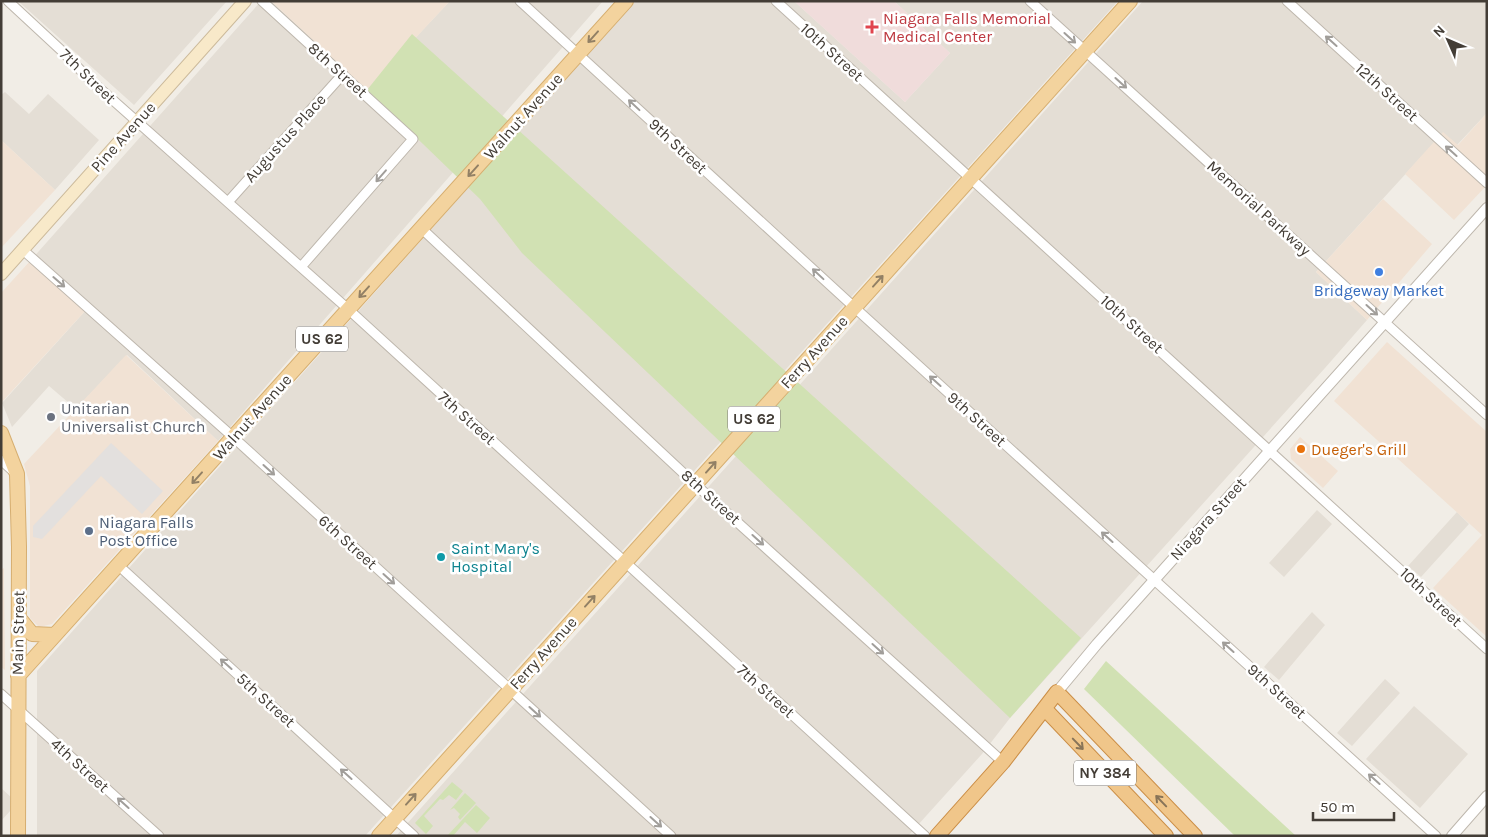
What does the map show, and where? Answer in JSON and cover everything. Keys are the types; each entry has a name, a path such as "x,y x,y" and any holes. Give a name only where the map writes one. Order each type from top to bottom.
{"highway":[{"name":"Niagara Street","path":"937,836 1003,762 1057,692"},
{"name":"NY 384","path":"1057,692 1195,836"},
{"name":"NY 384","path":"1045,709 1166,836"}],"main road":[{"name":"Pine Avenue","path":"1,274 245,1"},
{"name":"Walnut Avenue","path":"18,676 626,1"},
{"name":"Ferry Avenue","path":"379,836 1130,1"},
{"name":"Main Street","path":"1,433 17,474 19,618 18,836"},
{"path":"19,618 32,634 55,635"}],"street":[{"name":"7th Street","path":"8,1 136,122 301,266 925,836"},
{"name":"8th Street","path":"262,1 413,139 301,266"},
{"name":"9th Street","path":"520,1 1436,836"},
{"name":"10th Street","path":"776,1 1487,648"},
{"name":"Memorial Parkway","path":"1030,1 1487,414"},
{"name":"12th Street","path":"1287,1 1487,184"},
{"name":"Augustus Place","path":"228,202 342,74"},
{"name":"Niagara Street","path":"1057,692 1154,580 1487,208"},
{"name":"8th Street","path":"422,228 695,484 1003,762"},
{"name":"6th Street","path":"23,250 233,437 672,836"},
{"path":"1,460 17,474"},
{"name":"5th Street","path":"118,565 414,836"},
{"name":"4th Street","path":"1,694 159,836"},
{"path":"1452,836 1487,796"}],"shaded area":[{"path":"18,1 227,1 134,105"},
{"path":"261,1 271,1 367,89 450,1 603,1 218,441 127,355 76,409 49,386 12,427 2,403 86,310 31,260"},
{"path":"271,1 450,1 367,90"},
{"path":"635,1 794,1 905,102 950,53 894,1 1118,1 365,836 37,836 37,671"},
{"name":"Niagara Falls Memorial Medical Center","path":"794,1 894,1 950,53 905,102"},
{"path":"1143,1 1487,1 1487,113 1457,145 1443,133 1316,272 1367,320 1010,718 982,754 908,836 396,836"},
{"path":"5,92 29,114 48,94 99,140 55,190 1,140 1,95"},
{"path":"1487,113 1487,185 1454,220 1405,174 1443,132 1458,145"},
{"path":"1,140 55,190 1,248"},
{"path":"1383,199 1432,244 1367,320 1316,272"},
{"path":"31,260 86,310 2,402 1,293"},
{"path":"1387,342 1487,432 1487,637 1433,588 1482,535 1334,401"},
{"path":"126,355 218,441 52,624 39,627 30,618 30,486 24,464"},
{"path":"1300,437 1338,471 1323,488 1291,459 1290,449"},
{"path":"111,443 163,491 142,514 101,476 42,539 33,537 33,526"},
{"path":"1317,510 1332,524 1284,577 1269,563"},
{"path":"1457,512 1469,524 1421,577 1408,566"},
{"path":"4,568 5,670 1,667 1,570"},
{"path":"1312,612 1325,625 1279,680 1264,667"},
{"path":"1385,679 1400,693 1352,746 1337,733"},
{"path":"1414,706 1468,754 1420,808 1366,759"},
{"path":"1,788 12,798 11,810 1,821"}],"green space":[{"path":"412,34 1081,638 1010,718 522,253 480,199 367,90"},
{"path":"1106,661 1296,836 1235,836 1084,689"},
{"path":"452,782 463,791 456,800 449,795 443,800 440,799 424,816 433,826 426,834 415,823"},
{"path":"465,793 476,803 460,820 458,817 460,814 454,808 450,810"},
{"path":"476,805 490,818 477,833 465,822 453,836 447,836"}],"place":[{"name":"Niagara Falls Memorial Medical Center","path":"872,27"},
{"name":"Bridgeway Market","path":"1379,272"},
{"name":"Unitarian Universalist Church","path":"51,417"},
{"name":"Dueger's Grill","path":"1301,449"},
{"name":"Niagara Falls Post Office","path":"89,531"},
{"name":"Saint Mary's Hospital","path":"441,557"}]}
